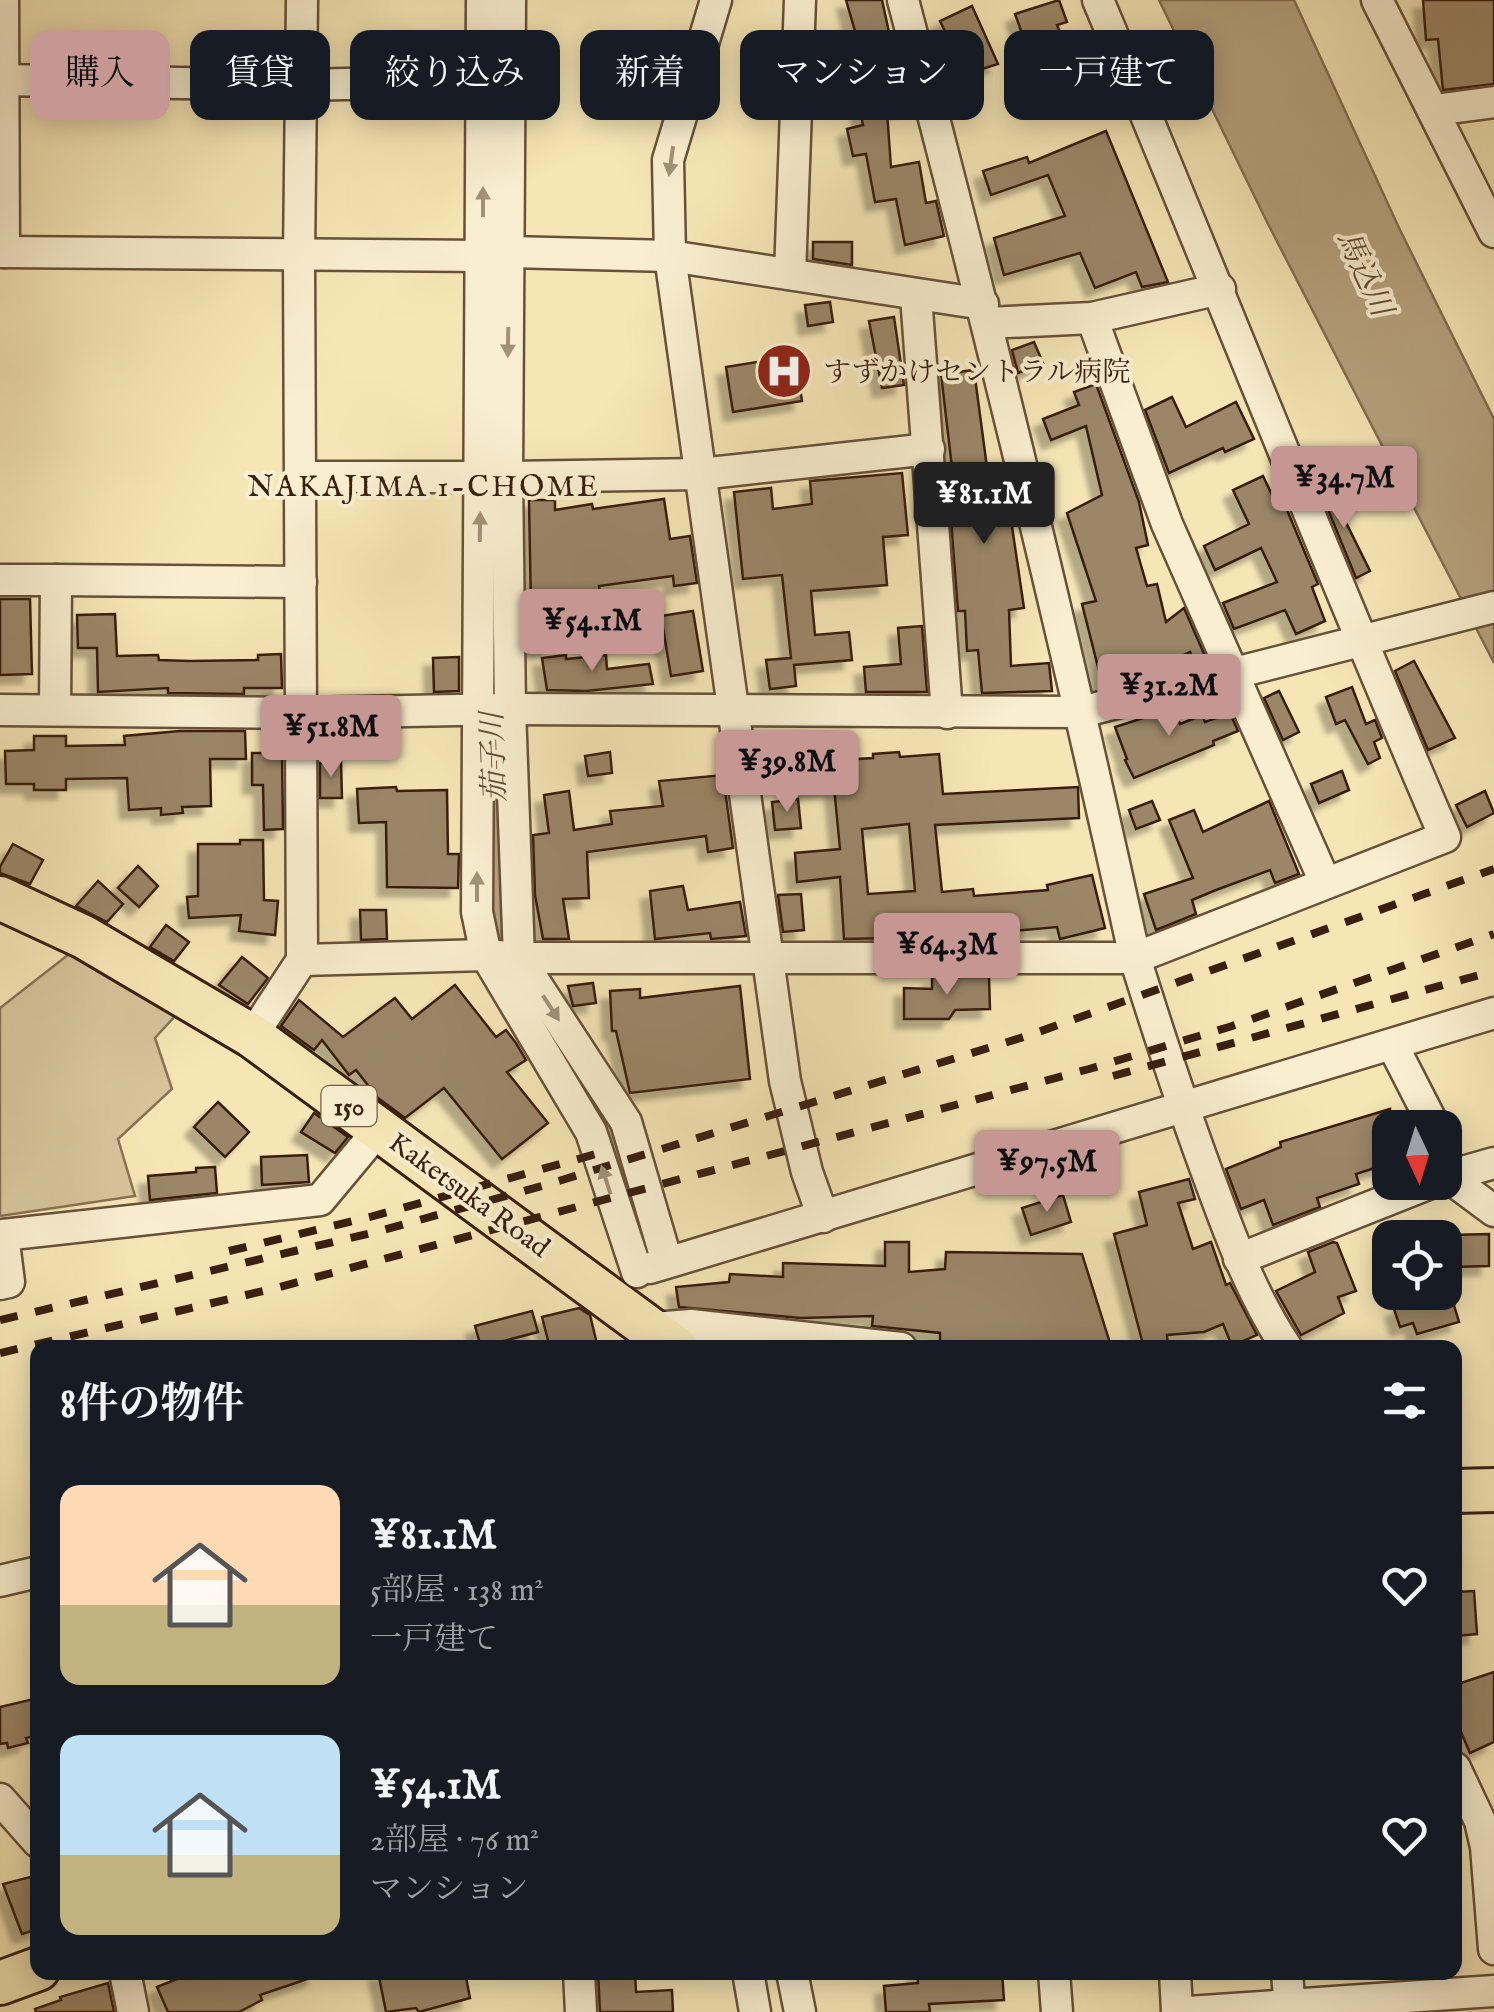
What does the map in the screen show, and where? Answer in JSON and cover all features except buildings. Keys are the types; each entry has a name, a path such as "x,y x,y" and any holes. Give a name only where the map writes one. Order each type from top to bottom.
{"highway":[{"name":"Kaketsuka Road","path":"0,898 84,938 252,1036 665,1338"},
{"path":"1462,1491 1494,1490"},
{"path":"0,1983 30,1971"}],"street":[{"path":"3,0 2,252 670,256 916,296 985,314 1092,318 1220,289"},
{"path":"301,30 302,0"},
{"path":"482,0 482,30"},
{"path":"510,0 496,254 493,477 477,710 477,912 486,955 590,1132 637,1272"},
{"path":"716,0 668,160 670,256 785,1081 807,1172 823,1217"},
{"path":"790,274 800,0"},
{"path":"903,0 985,314 1081,712 1135,958 1239,1259 1262,1310 1282,1340"},
{"path":"302,960 486,955 1135,958 1445,837 1368,638 1098,0"},
{"path":"1377,0 1493,229"},
{"path":"2,80 190,83"},
{"path":"1434,110 1494,102"},
{"path":"252,1036 302,960 300,120"},
{"path":"486,120 496,254"},
{"path":"916,296 946,713"},
{"path":"1092,318 1166,524 1325,882"},
{"path":"301,477 700,474 929,450"},
{"path":"493,477 510,709 519,958 626,1122 667,1262"},
{"path":"0,580 302,582"},
{"path":"55,710 56,580"},
{"path":"0,710 302,714 510,709 1081,712 1494,607"},
{"path":"594,1284 1494,1013"},
{"path":"1393,1046 1426,1110"},
{"path":"0,1284 10,1282 3,1235 320,1200 380,1128"},
{"path":"1462,1168 1494,1162"},
{"path":"1462,1186 1494,1212"},
{"path":"1239,1259 1378,1200"},
{"path":"665,1338 691,1325 828,1340"},
{"path":"0,1581 30,1574"},
{"path":"1462,1783 1489,1835 1494,1950"},
{"path":"0,1799 30,1833"},
{"path":"126,1980 133,2012"},
{"path":"579,1980 581,2012"},
{"path":"749,1980 754,2012"},
{"path":"794,1980 800,2012"},
{"path":"1055,1980 1057,2012"},
{"path":"1175,1980 1177,2012"},
{"path":"1287,1980 1289,2008"},
{"path":"1188,2012 1401,2004 1494,1991"}],"shaded area":[{"path":"87,940 187,1003 155,1038 172,1089 118,1139 135,1196 0,1216 0,1008"}],"water":[{"name":"馬込川","path":"1159,0 1294,0 1400,230 1494,419 1494,663 1214,113 1214,30 1174,30"}],"waterway":[{"name":"茄子川","path":"491,701 500,935 517,974 618,1159 643,1240"}],"railway":[{"path":"0,1320 376,1232 549,1184 1030,1035 1494,869"},
{"path":"55,1340 276,1288 1089,1069 1229,1027 1494,934"},
{"path":"1113,1076 1494,971"},
{"path":"229,1251 370,1217 596,1154"},
{"path":"0,1353 30,1346"}],"place":[{"name":"すずかけセントラル病院","path":"784,371"}],"district":[{"name":"NAKAJIMA 1-CHOME","path":"424,486"}]}
